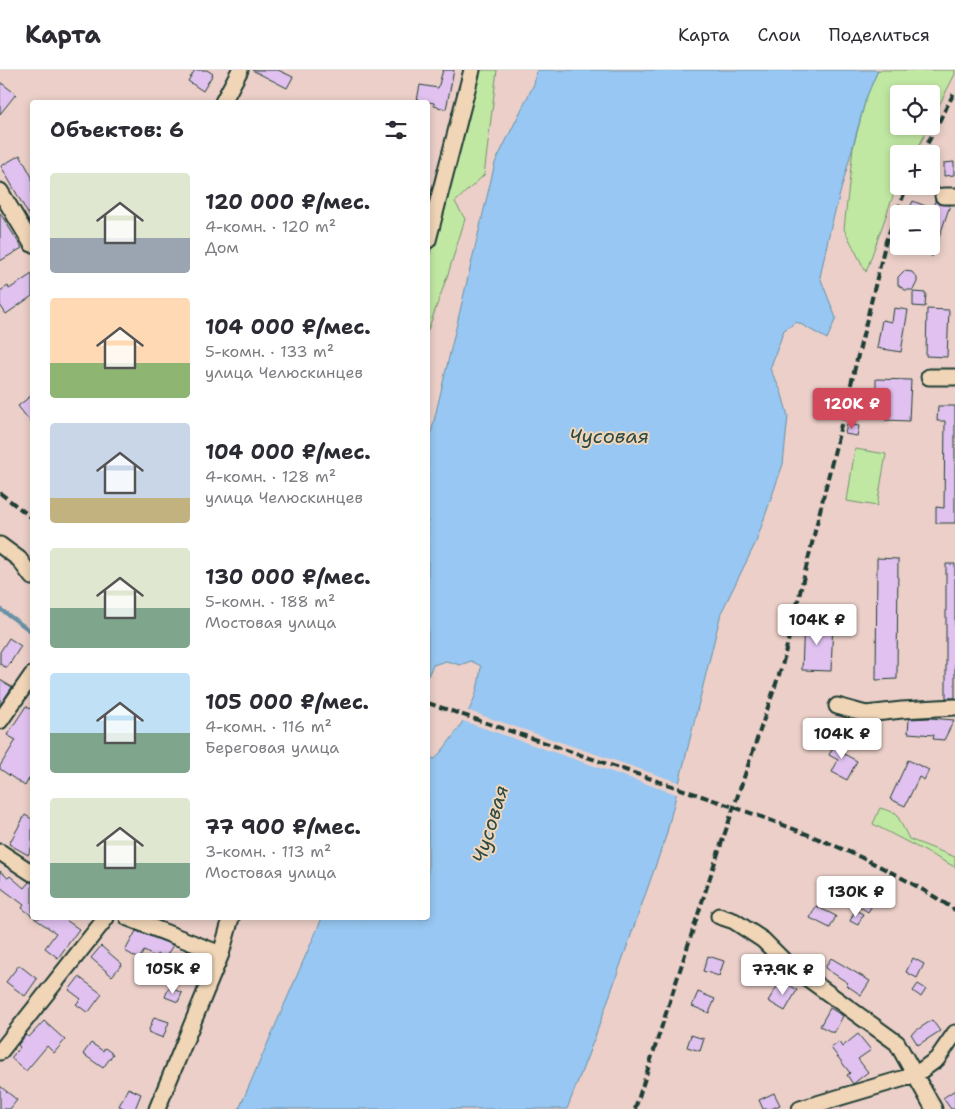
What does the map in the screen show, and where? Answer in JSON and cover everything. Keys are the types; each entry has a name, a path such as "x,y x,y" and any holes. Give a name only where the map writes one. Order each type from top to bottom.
{"street":[{"path":"224,100 240,70"},
{"path":"430,232 472,70"},
{"path":"0,191 30,241"},
{"path":"929,376 955,377"},
{"path":"0,545 18,559 30,574"},
{"path":"0,720 30,678"},
{"path":"837,706 866,714 955,707"},
{"path":"0,852 30,872"},
{"path":"719,916 734,921 763,940 785,962 897,1043 934,1109"},
{"path":"0,1052 104,920"},
{"path":"133,920 221,954"},
{"path":"158,1109 221,954 230,920"},
{"path":"800,1109 915,1075 937,1059 955,1033"}],"green space":[{"path":"477,70 497,70 484,175 455,202 465,219 430,324 430,255"},
{"path":"878,70 955,70 955,74 940,103 940,85 890,85 890,135 924,135 920,145 890,145 890,195 894,195 866,272 844,229 853,148 866,98"},
{"path":"855,449 886,454 877,506 847,501"},
{"path":"880,808 896,813 909,839 955,857 955,867 873,824"}],"water":[{"name":"Чусовая","path":"537,70 878,70 866,98 830,230 820,277 836,318 827,339 797,322 784,330 770,369 781,391 788,416 783,464 756,542 721,613 666,836 595,1037 567,1109 239,1109 321,920 430,920 430,758 435,759 454,735 465,717 474,698 481,666 471,661 460,665 446,661 433,665 430,672 430,438 495,163 534,84"}],"pier":[{"path":"466,710 681,783 679,795 460,720"}],"building":[{"path":"195,70 207,70 213,74 203,91 188,81"},
{"path":"252,70 278,70 293,77 287,88"},
{"path":"443,70 454,70 446,109 434,106 434,103 430,102 430,100 417,100 420,85 438,88"},
{"path":"0,82 16,94 0,114"},
{"path":"20,155 30,173 30,217 1,166"},
{"path":"954,162 954,175 944,176 944,163"},
{"path":"913,201 923,205 911,205"},
{"path":"935,201 939,204 950,205 940,235 940,205 934,205"},
{"path":"0,213 22,248 0,261"},
{"path":"904,271 912,272 917,278 913,290 905,290 898,285 898,277"},
{"path":"30,275 30,297 6,314 0,305 0,291 8,286 9,289"},
{"path":"913,292 926,293 925,307 913,306"},
{"path":"894,308 908,310 901,352 877,348 882,320 892,322"},
{"path":"927,309 949,310 947,357 926,356"},
{"path":"876,379 911,380 909,421 885,420 885,413 867,412 868,402 862,402 863,388 876,388"},
{"path":"30,397 30,421 18,406"},
{"path":"938,406 955,406 955,523 936,523 936,507 944,508 945,421 937,421"},
{"path":"847,424 859,426 857,436 845,434"},
{"path":"877,558 898,559 897,679 876,680"},
{"path":"946,564 955,564 955,698 946,698"},
{"path":"804,621 833,622 831,671 802,670"},
{"path":"9,638 21,646 7,668 0,664 0,652"},
{"path":"0,680 12,687 0,705"},
{"path":"26,706 30,709 30,777 25,786 0,769 16,740 7,735"},
{"path":"909,719 954,720 944,740 933,739 934,735 908,733"},
{"path":"838,738 847,743 842,753 857,761 847,780 832,772 838,760 829,755"},
{"path":"908,760 929,770 924,780 919,777 905,806 890,799"},
{"path":"25,815 30,818 30,850 28,855 9,844"},
{"path":"0,871 8,878 10,876 24,888 30,882 30,914 22,908 24,905 0,887"},
{"path":"868,894 876,899 868,912 860,907"},
{"path":"816,906 836,916 830,928 810,918"},
{"path":"855,910 863,914 858,925 850,921"},
{"path":"37,920 66,920 79,929 58,958 45,948 56,933"},
{"path":"136,931 173,945 165,958 157,954 155,957 144,951 139,959 125,951"},
{"path":"101,946 122,964 112,976 91,958"},
{"path":"186,951 205,958 199,972 181,964"},
{"path":"708,956 724,961 719,976 703,971"},
{"path":"831,958 870,981 861,995 846,985 848,983 825,968"},
{"path":"913,958 924,964 917,978 906,972"},
{"path":"19,965 37,979 25,996 6,982"},
{"path":"79,977 102,994 88,1013 76,1004 81,999 69,990"},
{"path":"781,980 797,990 785,1011 768,1001"},
{"path":"918,984 926,989 921,997 913,991"},
{"path":"169,987 182,993 178,1002 165,997"},
{"path":"698,992 715,999 709,1013 692,1006"},
{"path":"830,1008 843,1016 834,1033 820,1026"},
{"path":"154,1017 169,1022 163,1038 148,1032"},
{"path":"932,1020 940,1031 918,1045 911,1034"},
{"path":"44,1021 65,1040 54,1053 47,1046 26,1071 11,1058 20,1047 18,1045 26,1035 29,1037"},
{"path":"858,1034 871,1050 858,1059 868,1072 853,1084 847,1075 850,1073 831,1048 839,1042 842,1047"},
{"path":"691,1035 704,1039 700,1051 687,1047"},
{"path":"91,1043 103,1051 105,1048 113,1054 103,1068 83,1054"},
{"path":"0,1086 17,1100 10,1109 0,1109"},
{"path":"128,1088 141,1094 135,1109 126,1109 119,1106"},
{"path":"955,1090 955,1109 951,1109 943,1098"},
{"path":"774,1093 780,1105 771,1109 763,1109 759,1100"}],"waterway":[{"path":"0,609 30,631"}],"railway":[{"path":"927,145 955,91"},
{"path":"635,1109 713,868 782,666 886,241 904,195"},
{"path":"0,493 30,516"},
{"path":"430,704 784,825 854,854 889,871 955,910"}]}
